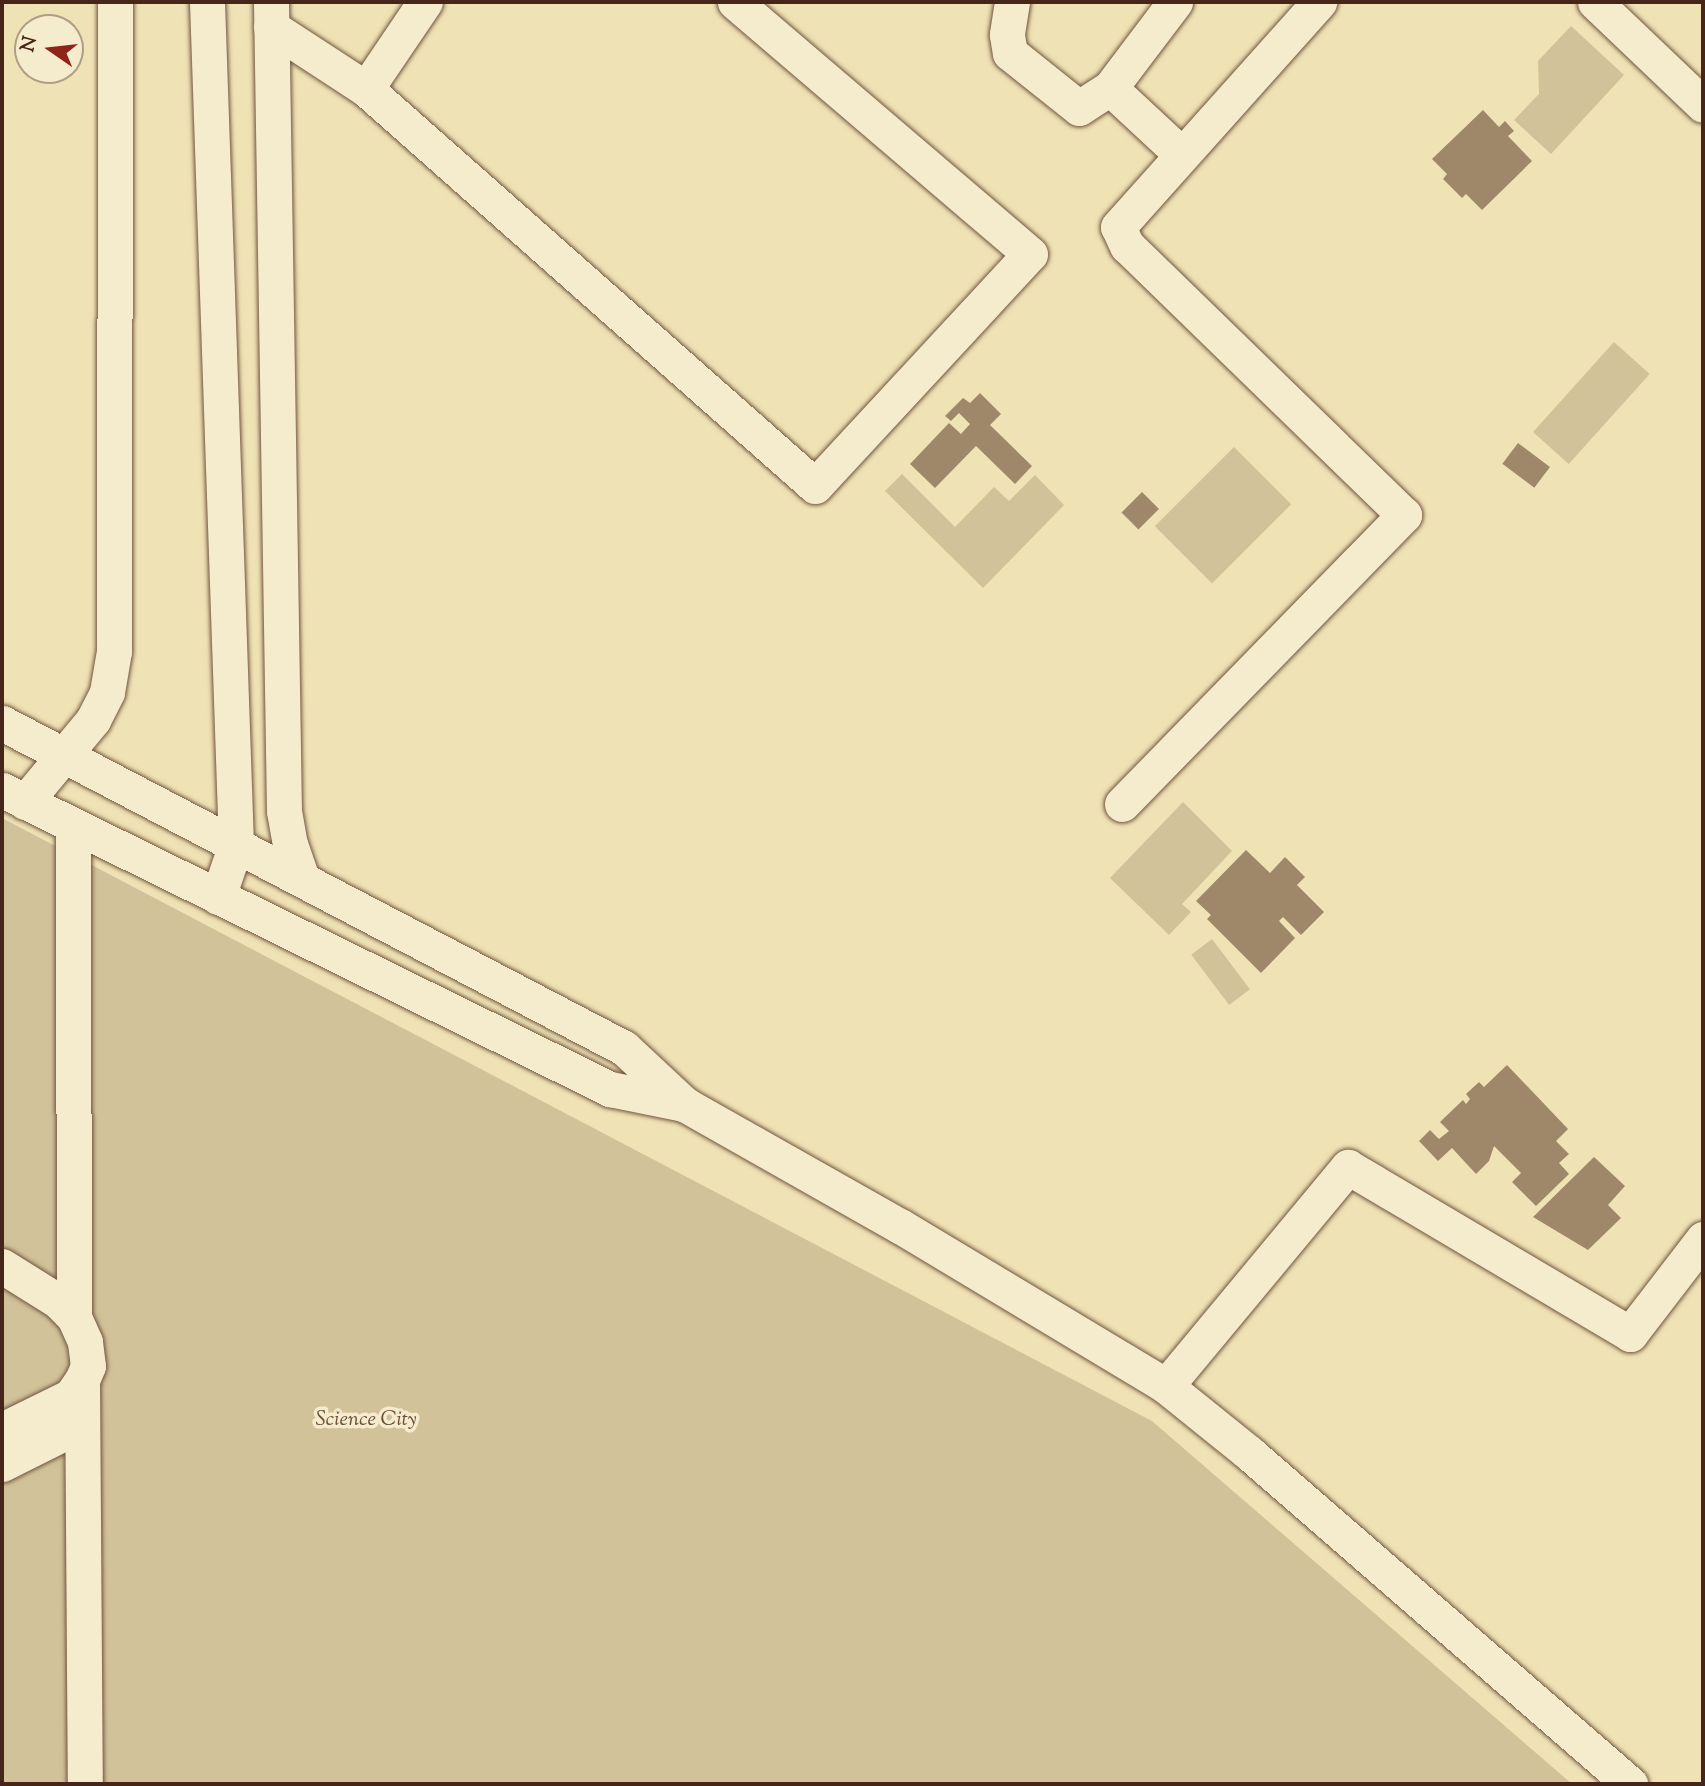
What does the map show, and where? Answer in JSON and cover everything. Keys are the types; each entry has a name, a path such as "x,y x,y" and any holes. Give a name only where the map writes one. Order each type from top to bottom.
{"street":[{"path":"115,2 114,651 107,692 93,720 64,755 13,796 610,1088 684,1104"},
{"path":"206,2 236,844 219,897"},
{"path":"366,89 425,2"},
{"path":"271,14 366,89 816,486 1030,254 735,2"},
{"path":"1012,2 1007,35 1010,53 1080,108 1110,88 1175,2"},
{"path":"1122,804 1404,515 1127,246 1118,226 1320,2"},
{"path":"1595,2 1703,105"},
{"path":"271,14 284,811 290,844 302,878"},
{"path":"1110,88 1182,155"},
{"path":"2,723 624,1048 684,1104 900,1226 1166,1386 1249,1453 1630,1784"},
{"path":"2,1430 71,1396 88,1366 74,1317 73,825"},
{"path":"1166,1386 1348,1167 1630,1334 1703,1239"},
{"path":"2,1266 58,1301 74,1317"},
{"path":"82,1380 85,1784"},
{"path":"2,1464 82,1424"}],"green space":[{"path":"1571,26 1624,75 1551,154 1514,120 1539,94 1538,61"},
{"path":"1614,342 1650,374 1569,464 1533,432"},
{"path":"1234,447 1291,504 1212,583 1155,526"},
{"path":"902,474 955,527 994,487 1009,501 1035,475 1064,505 983,588 885,491"},
{"path":"1183,802 1232,851 1182,904 1191,912 1169,935 1110,878"},
{"name":"Science City","path":"2,818 1152,1421 1572,1784 2,1784"},
{"path":"1212,939 1250,989 1229,1005 1191,955"}],"building":[{"path":"1483,110 1499,127 1505,121 1514,131 1508,136 1532,161 1482,210 1466,194 1462,198 1443,179 1447,174 1432,159"},
{"path":"980,393 1001,414 990,425 1032,466 1015,484 976,446 935,488 910,464 949,423 961,434 970,424 959,413 951,421 945,416 963,398 970,403"},
{"path":"1518,443 1550,467 1534,488 1502,464"},
{"path":"1142,492 1159,509 1138,529 1121,513"},
{"path":"1246,850 1270,873 1285,857 1305,877 1297,885 1324,912 1301,935 1283,917 1279,921 1295,938 1261,973 1207,919 1211,915 1196,901"},
{"path":"1507,1065 1568,1129 1556,1141 1569,1154 1559,1163 1569,1174 1536,1206 1512,1182 1521,1173 1494,1146 1489,1161 1476,1174 1452,1148 1438,1161 1419,1141 1430,1130 1439,1139 1449,1131 1440,1122 1463,1100 1466,1104 1470,1099 1466,1094 1479,1082 1484,1087"},
{"path":"1594,1157 1625,1186 1608,1205 1621,1218 1588,1250 1533,1217"}]}
